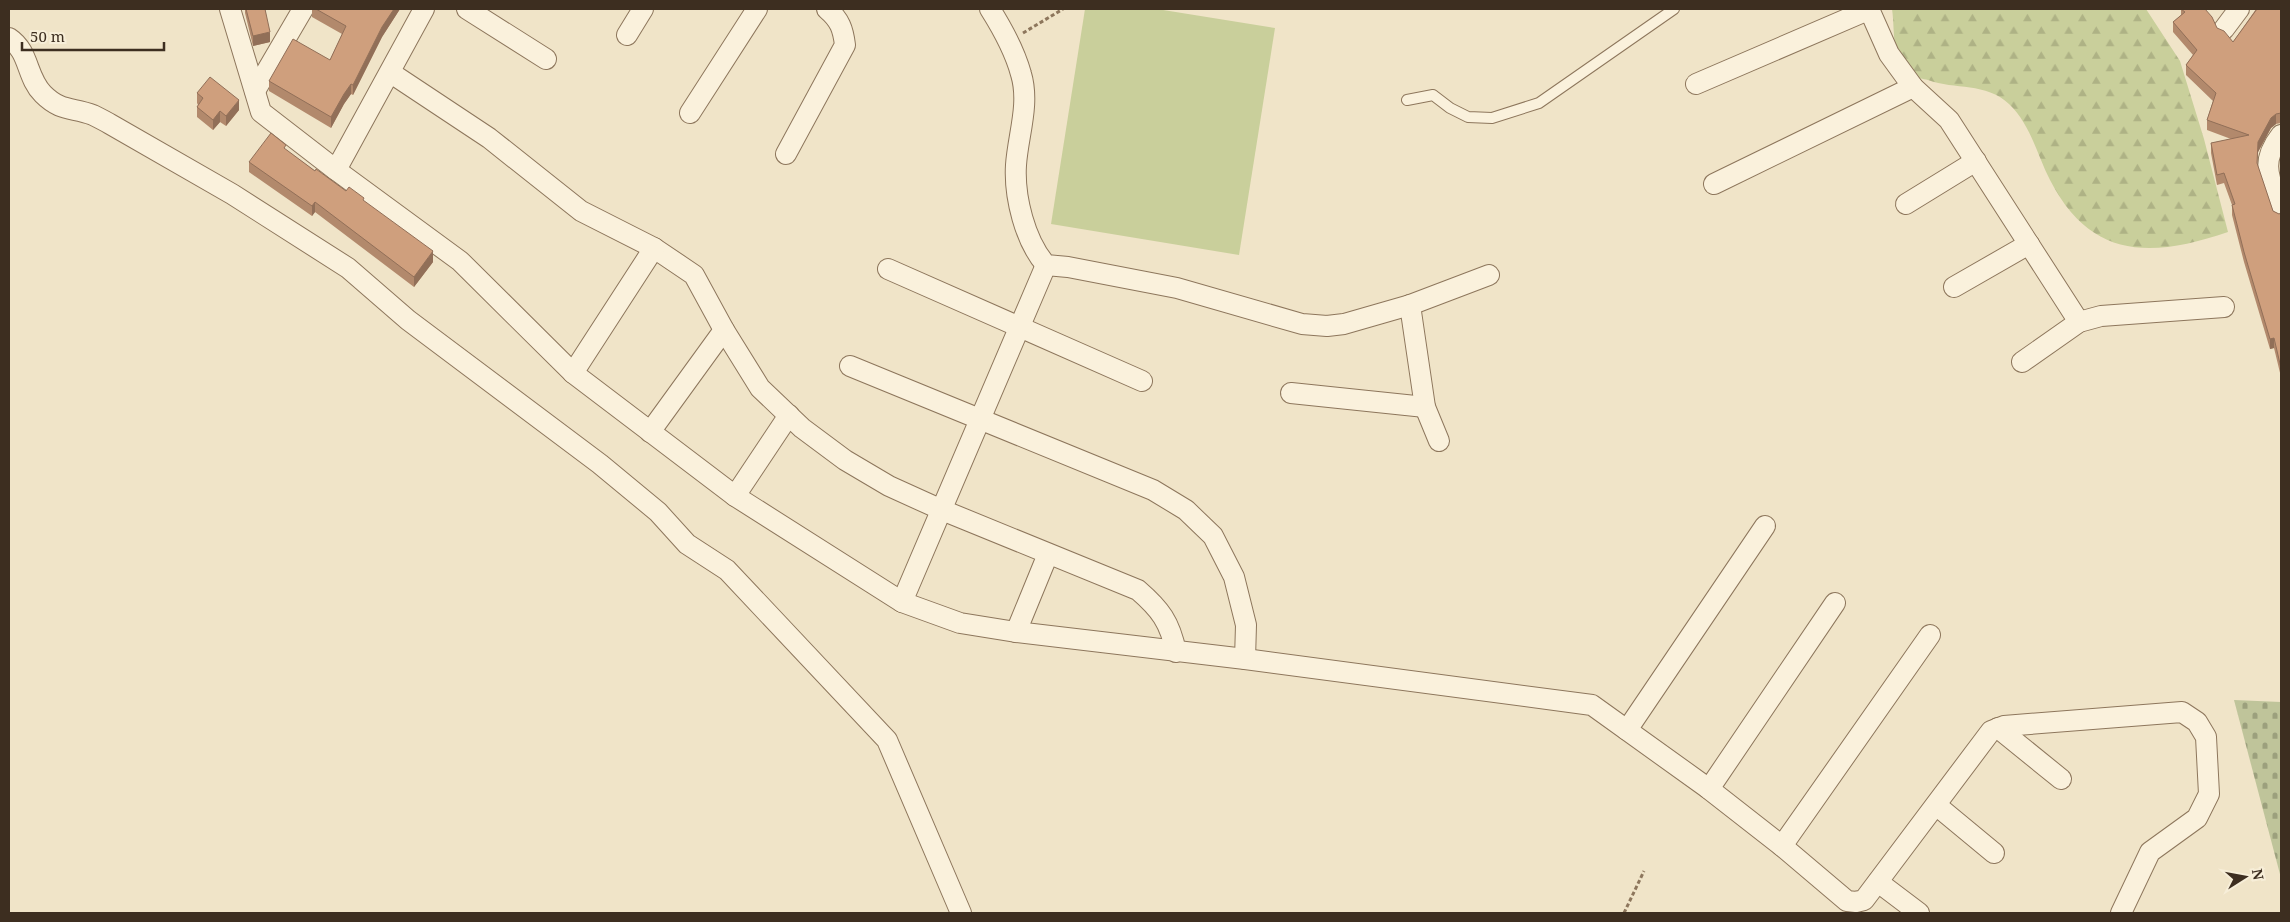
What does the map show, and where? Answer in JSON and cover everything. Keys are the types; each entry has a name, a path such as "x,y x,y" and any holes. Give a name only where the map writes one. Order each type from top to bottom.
{"street":[{"path":"230,9 261,112 460,261 573,373 650,432 735,496 902,602 960,623 1016,632 1245,659 1582,702 1592,705 1709,789 1782,846 1847,901 1856,902 1864,900 1991,731 1998,728 2182,712 2197,722 2206,737 2209,794 2197,818 2150,852 2121,913"},
{"path":"255,91 303,9"},
{"path":"336,170 424,9"},
{"path":"467,9 546,59"},
{"path":"627,35 642,9"},
{"path":"690,113 757,9"},
{"path":"786,154 845,45 843,29 837,17 827,9"},
{"path":"990,9 1008,42 1022,74 1024,105 1016,166 1021,213 1035,253 1046,265 1068,267 1177,288 1302,324 1327,326 1344,324 1410,305 1489,274"},
{"path":"1696,84 1834,16 1868,9 1889,54 1913,88 1948,120 2080,322"},
{"path":"2224,29 2239,9"},
{"path":"9,38 20,46 32,76 42,93 62,109 91,115 110,124 232,194 348,268 408,320 600,464 658,512 687,544 727,570 886,740 961,913"},
{"path":"391,72 489,138 581,211 654,248 694,275 724,330 760,388 802,428 845,460 890,486 942,510 1138,590 1158,608 1172,635 1176,652"},
{"path":"1714,184 1913,88"},
{"path":"2281,135 2271,148 2267,162 2281,212"},
{"path":"1906,204 1976,161"},
{"path":"1954,287 2029,244"},
{"path":"573,373 654,248"},
{"path":"902,602 1046,265"},
{"path":"888,270 1142,381"},
{"path":"1410,305 1424,407 1439,441"},
{"path":"2022,362 2080,322 2101,316 2224,308"},
{"path":"650,432 724,330"},
{"path":"850,366 1152,490 1186,510 1213,536 1234,577 1246,626 1245,659"},
{"path":"1291,393 1424,407"},
{"path":"735,496 788,415"},
{"path":"1627,730 1765,526"},
{"path":"1016,632 1048,554"},
{"path":"1709,789 1835,604"},
{"path":"1782,846 1930,635"},
{"path":"1998,728 2061,779"},
{"path":"1936,805 1994,854"},
{"path":"1878,882 1919,913"}],"lane":[{"path":"1407,100 1433,95 1450,108 1468,117 1492,118 1538,103 1674,9"}],"path":[{"path":"1008,42 1064,9"},
{"path":"1624,913 1644,871"}],"green space":[{"path":"1085,9 1157,9 1275,28 1239,255 1051,224"},
{"path":"1892,9 2146,9 2180,61 2204,139 2228,232 2200,241 2149,248 2126,246 2104,238 2084,226 2066,206 2050,180 2023,121 2009,104 1990,92 1918,78 1911,72 1897,52 1894,40"},
{"path":"2234,700 2281,702 2281,878"}],"building":[{"path":"246,9 265,9 270,32 253,36"},
{"path":"316,9 394,9 382,27 353,85 351,84 344,94 331,117 269,81 293,39 330,60 346,26"},
{"path":"2181,9 2205,9 2212,17 2217,28 2224,31 2233,42 2257,9 2281,9 2281,113 2271,118 2258,142 2257,163 2273,211 2281,213 2281,368 2274,338 2270,339 2244,252 2232,205 2235,204 2224,173 2217,175 2211,143 2249,135 2207,120 2216,93 2186,65 2197,50 2173,22 2185,12"},
{"path":"210,77 239,100 226,116 220,111 213,120 197,107 203,98 197,93"},
{"path":"271,133 286,145 284,148 315,171 316,169 346,191 349,187 364,198 363,200 433,251 414,277 315,202 312,206 249,162"}]}
